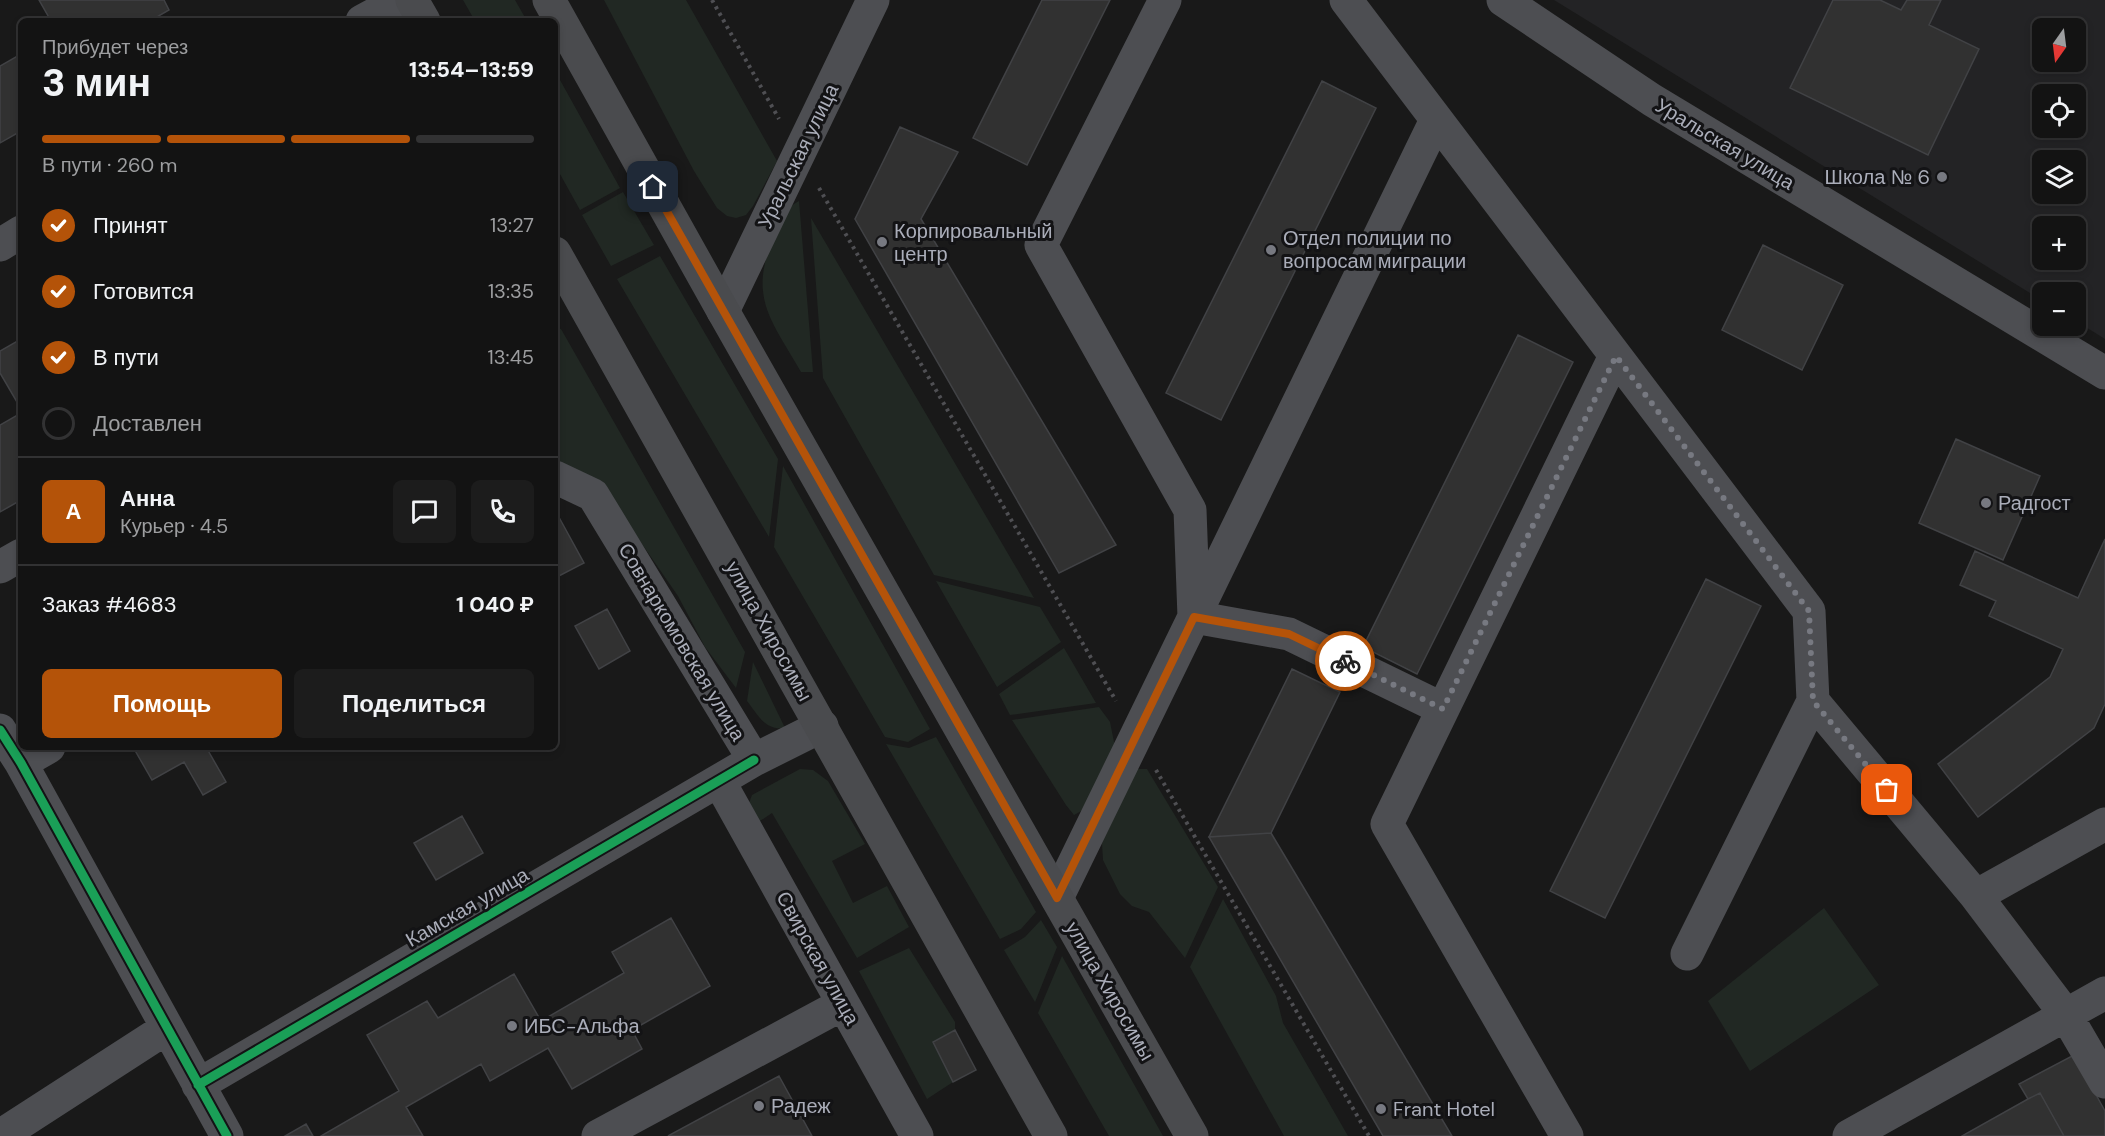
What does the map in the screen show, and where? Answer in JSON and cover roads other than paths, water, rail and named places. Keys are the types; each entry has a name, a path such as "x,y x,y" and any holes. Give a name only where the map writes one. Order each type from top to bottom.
{"main road":[{"path":"412,0 422,18"},
{"name":"улица Хиросимы","path":"549,0 1192,1136"},
{"name":"улица Хиросимы","path":"558,258 1051,1136"}],"street":[{"path":"368,18 401,0"},
{"name":"Уральская улица","path":"723,311 873,0"},
{"path":"1165,0 1041,245 1190,510 1194,617"},
{"path":"1346,0 1809,611 1813,701 1687,954"},
{"name":"Уральская улица","path":"1503,0 1652,100 2105,373"},
{"path":"1057,898 1436,120"},
{"path":"0,245 18,234"},
{"path":"1567,1136 1387,824 1616,356"},
{"name":"Совнаркомовская улица","path":"558,478 593,495 754,760 822,726"},
{"path":"0,567 18,557"},
{"path":"1194,617 1289,634 1443,709"},
{"path":"1813,701 1976,896 2066,1015 2105,1082"},
{"path":"0,730 21,763 227,1136"},
{"path":"21,763 44,750"},
{"name":"Камская улица","path":"198,1085 754,760"},
{"name":"Свирская улица","path":"719,781 917,1136"},
{"path":"1976,896 2105,824"},
{"path":"1849,1136 2105,993"},
{"path":"598,1136 843,1004"},
{"path":"0,1136 167,1028"}],"place":[{"name":"Школа № 6","path":"1942,177"},
{"name":"Корпировальный центр","path":"882,242"},
{"name":"Отдел полиции по вопросам миграции","path":"1271,250"},
{"name":"Радгост","path":"1986,503"},
{"name":"ИБС-Альфа","path":"512,1026"},
{"name":"Радеж","path":"759,1106"},
{"name":"Frant Hotel","path":"1381,1109"}]}
